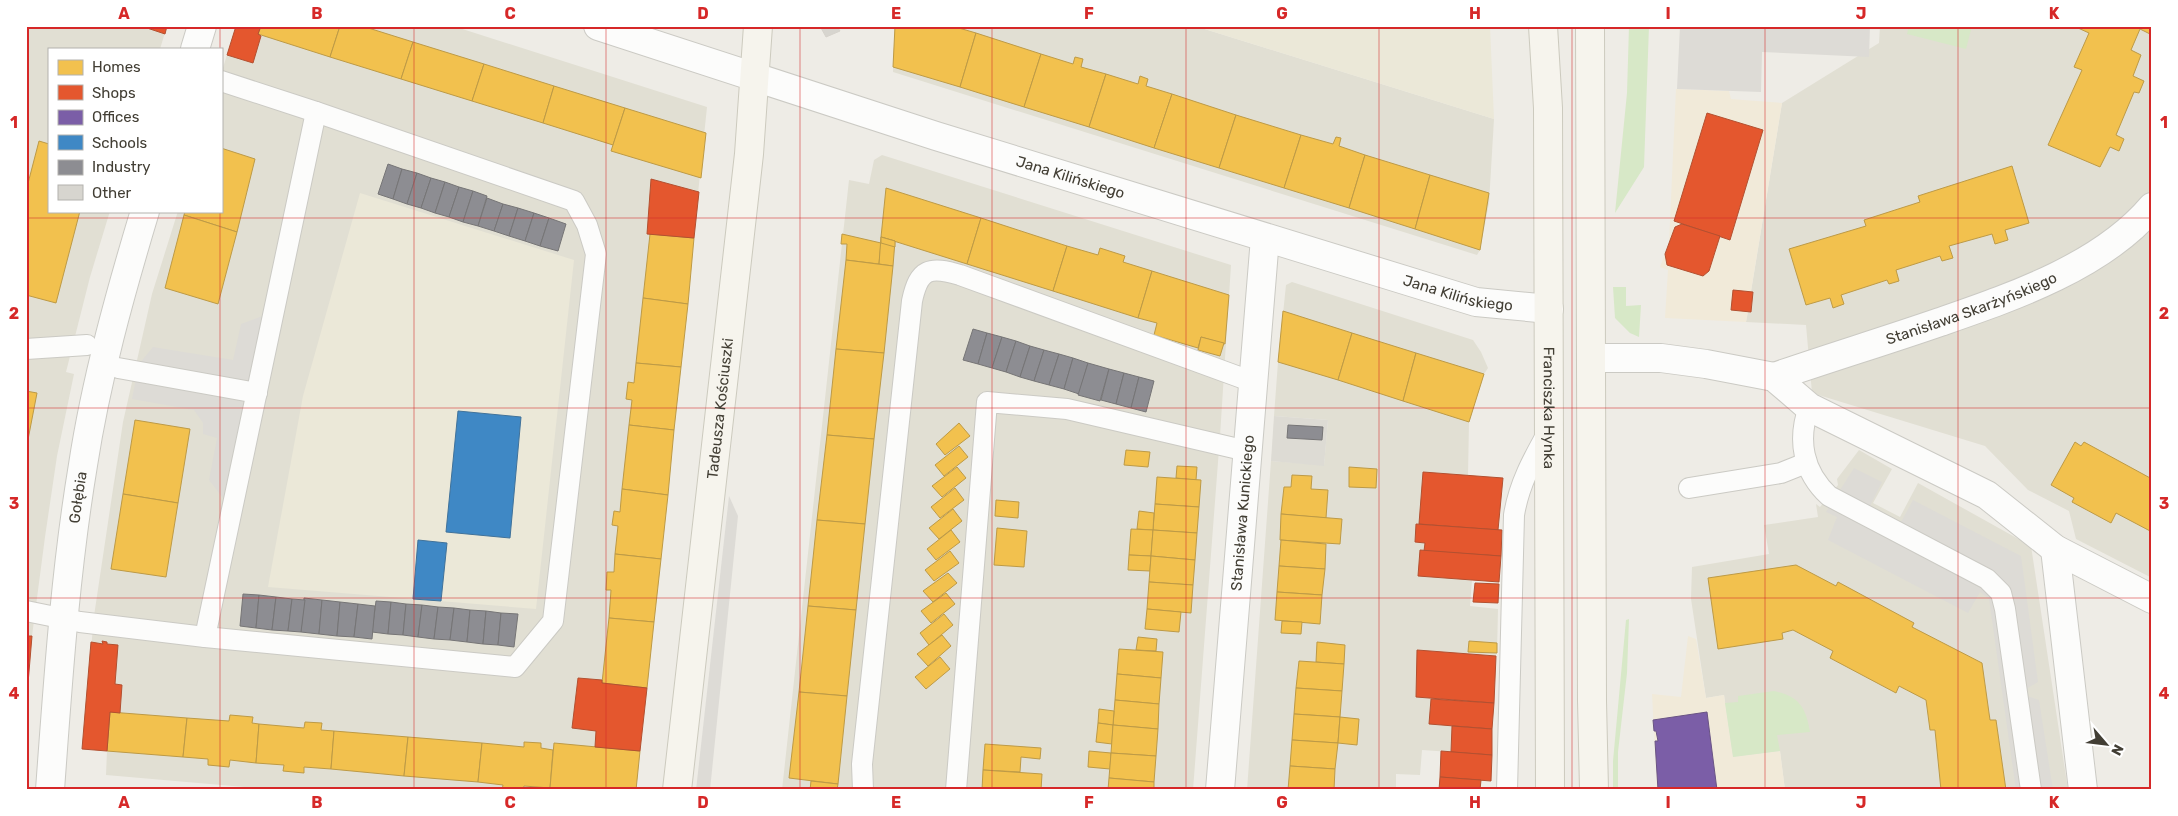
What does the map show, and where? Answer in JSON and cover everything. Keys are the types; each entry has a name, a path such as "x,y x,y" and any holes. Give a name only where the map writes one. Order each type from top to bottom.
{"main road":[{"name":"Tadeusza Kościuszki","path":"677,790 749,154 758,26"},
{"name":"Franciszka Hynka","path":"1543,26 1548,108 1550,790"},
{"path":"1590,26 1594,790"}],"street":[{"path":"195,48 202,26"},
{"name":"Jana Kilińskiego","path":"598,26 946,139 1476,302 1549,309"},
{"name":"Stanisława Skarżyńskiego","path":"1591,358 1662,358 1774,377 2018,295 2063,274 2101,250 2131,228 2152,208"},
{"name":"Gołębia","path":"50,790 63,618 83,465 103,365 145,212"},
{"name":"Stanisława Kunickiego","path":"1220,790 1265,238"},
{"name":"Stanisława Skarżyńskiego","path":"1774,377 1809,407 1987,495 2055,549 2152,599"},
{"path":"2055,549 2083,790"}],"lane":[{"path":"26,611 80,622 205,637 516,667 553,621 596,254 587,225 574,201 222,81"},
{"path":"205,637 316,112"},
{"path":"863,790 862,764 912,301 919,276 927,271 949,272 1253,382"},
{"path":"26,349 87,345"},
{"path":"118,368 257,393"},
{"path":"956,790 987,402 1067,409 1247,451"},
{"path":"1809,407 1804,421 1802,440 1806,463 1822,489 1829,496 1987,579 2001,593 2005,609 2031,790"},
{"path":"1507,790 1514,515 1517,494 1526,471 1548,432"},
{"path":"1689,488 1781,473 1806,463"}],"shaded area":[{"path":"26,26 167,26 160,48 48,48 48,212 110,212 90,277 66,372 74,374 57,456 45,537 32,636 26,707"},
{"path":"236,26 453,26 707,107 636,790 280,790 106,775 107,751 82,749 94,616 123,422 152,294 178,212 222,212 222,71"},
{"path":"895,26 1195,26 1494,119 1489,203 1480,250 1477,255 893,72"},
{"path":"1195,26 1490,26 1494,119"},
{"path":"1680,26 1870,26 1869,57 1762,52 1761,92 1677,89"},
{"path":"1880,26 2152,26 2152,578 2076,539 2069,511 2028,490 1985,446 1812,393 1806,325 1746,322 1782,103 1879,43"},
{"path":"1676,89 1729,91 1731,99 1782,103 1751,291 1753,292 1751,312 1748,312 1746,322 1665,318 1668,270 1660,267 1669,243"},
{"path":"882,155 1231,265 1193,790 782,790 849,180 869,184 874,160"},
{"path":"360,193 574,260 536,609 268,587 303,396"},
{"path":"1292,282 1473,340 1488,368 1484,374 1469,422 1468,475 1417,524 1415,542 1425,543 1424,551 1472,580 1470,606 1498,609 1497,653 1496,656 1417,650 1431,698 1429,724 1452,726 1451,752 1422,750 1420,775 1396,774 1396,790 1247,790 1271,461 1324,465 1328,420 1274,416 1286,285"},
{"path":"265,315 226,502 209,480 217,438 203,434 203,423 194,410 132,399 139,364 153,347 233,360 241,324"},
{"path":"1274,416 1328,420 1324,466 1271,461"},
{"path":"1859,450 1892,469 1873,503 1900,517 1918,483 2031,546 2068,790 1785,790 1780,751 1733,757 1724,695 1706,698 1691,599 1692,567 1769,554 1764,525 1818,517 1816,504 1820,507 1838,485 1837,479"},
{"path":"1854,468 1882,482 1870,506 1901,522 1913,500 2021,556 2038,682 2026,689 2027,696 2039,700 2053,790 2016,790 1989,599 1980,592 1968,613 1828,540 1837,517 1826,512"},
{"path":"729,496 738,516 710,790 696,790"},
{"path":"1688,636 1696,639 1706,698 1724,695 1733,757 1780,751 1785,790 1657,790 1652,694 1681,697"}],"green space":[{"path":"1629,26 1649,26 1644,167 1615,213 1627,93"},
{"path":"1909,26 1972,26 1966,49 1907,34"},
{"path":"1613,287 1626,287 1626,306 1641,305 1639,337 1630,333 1615,318"},
{"path":"1629,619 1627,673 1618,752 1618,790 1613,790 1613,761 1626,620"},
{"path":"1774,691 1790,696 1800,704 1806,716 1810,732 1777,735 1780,751 1733,757 1725,703 1738,702 1738,696"}],"building: Homes":[{"path":"261,26 340,26 330,57 258,34"},
{"path":"340,26 362,26 413,42 401,79 330,57"},
{"path":"895,26 952,26 976,33 960,87 893,67"},
{"path":"2079,26 2152,26 2150,34 2140,29 2131,50 2141,55 2133,76 2144,81 2139,93 2134,92 2116,135 2124,139 2119,151 2110,147 2100,167 2048,145 2082,70 2074,67 2089,33 2078,28"},
{"path":"976,33 1041,54 1024,107 960,87"},
{"path":"413,42 484,64 472,101 401,79"},
{"path":"1041,54 1073,64 1075,57 1083,59 1081,67 1106,74 1089,127 1024,107"},
{"path":"484,64 554,86 543,123 472,101"},
{"path":"1106,74 1138,84 1140,76 1148,79 1146,86 1172,94 1154,148 1089,127"},
{"path":"554,86 625,108 613,145 543,123"},
{"path":"1172,94 1236,115 1219,168 1154,148"},
{"path":"625,108 706,133 701,178 611,151"},
{"path":"1236,115 1301,135 1284,188 1219,168"},
{"path":"1301,135 1333,144 1336,137 1341,138 1339,146 1365,155 1349,208 1284,188"},
{"path":"39,141 48,144 48,212 80,212 56,303 26,295 26,191"},
{"path":"222,148 255,159 237,232 184,215 185,212 222,212"},
{"path":"1365,155 1430,175 1415,229 1349,208"},
{"path":"2012,166 2029,223 2005,230 2008,240 1995,244 1992,234 1949,246 1953,258 1942,261 1940,256 1896,270 1899,281 1889,284 1887,280 1841,295 1844,304 1833,308 1830,298 1806,305 1789,249 1866,226 1864,220 1920,202 1918,196"},
{"path":"1430,175 1489,193 1480,250 1415,229"},
{"path":"886,188 981,218 967,264 881,237"},
{"path":"184,215 237,232 218,304 165,288"},
{"path":"981,218 1067,246 1053,291 967,264"},
{"path":"650,234 694,238 688,304 643,298"},
{"path":"842,234 881,243 879,264 846,260 847,244 841,244"},
{"path":"881,237 895,241 893,266 879,264"},
{"path":"881,237 895,241 895,247 881,243"},
{"path":"1067,246 1098,255 1100,248 1125,256 1123,262 1152,271 1138,318 1053,291"},
{"path":"846,260 893,266 884,353 836,349"},
{"path":"1152,271 1229,295 1225,344 1201,337 1198,348 1154,335 1157,323 1138,318"},
{"path":"643,298 688,304 681,367 636,363"},
{"path":"1283,311 1352,333 1338,380 1278,362"},
{"path":"1352,333 1416,353 1403,401 1338,380"},
{"path":"1201,337 1224,343 1220,356 1198,350"},
{"path":"836,349 884,353 874,439 827,435"},
{"path":"1416,353 1484,374 1469,422 1403,401"},
{"path":"636,363 681,367 674,430 629,425 632,400 626,399 628,382 634,383"},
{"path":"26,391 37,393 26,450"},
{"path":"135,420 190,429 178,503 123,494"},
{"path":"959,423 970,436 945,455 936,444"},
{"path":"629,425 674,430 668,495 622,489"},
{"path":"827,435 874,439 865,524 817,520"},
{"path":"2075,442 2081,446 2084,442 2152,479 2152,532 2116,513 2111,523 2072,502 2074,498 2051,485"},
{"path":"959,446 968,457 944,476 935,465"},
{"path":"1126,450 1150,452 1148,467 1124,465"},
{"path":"1177,466 1197,467 1196,480 1176,478"},
{"path":"957,467 966,478 942,497 932,486"},
{"path":"1349,467 1377,469 1376,488 1349,487"},
{"path":"1292,475 1312,476 1311,489 1328,490 1326,518 1281,514 1284,487 1291,487"},
{"path":"1157,477 1201,480 1199,507 1155,504"},
{"path":"955,488 964,500 940,518 931,507"},
{"path":"622,489 668,495 661,559 615,554 618,526 612,525 614,511 620,512"},
{"path":"123,494 178,503 166,577 111,569"},
{"path":"996,500 1019,502 1018,518 995,516"},
{"path":"1155,504 1199,507 1197,533 1153,530"},
{"path":"953,509 962,521 939,539 929,528"},
{"path":"1139,511 1154,513 1153,530 1137,529"},
{"path":"1281,514 1342,519 1340,544 1280,540"},
{"path":"817,520 865,524 856,610 808,606"},
{"path":"997,528 1027,531 1024,567 994,565"},
{"path":"1131,529 1153,530 1151,556 1129,555"},
{"path":"951,530 960,542 936,560 927,549"},
{"path":"1153,530 1197,533 1195,560 1151,556"},
{"path":"1281,540 1326,544 1325,569 1279,566"},
{"path":"950,551 959,563 934,581 925,570"},
{"path":"615,554 661,559 654,622 609,618 611,590 606,590 607,572 614,572"},
{"path":"1129,555 1151,556 1150,571 1128,570"},
{"path":"1151,556 1195,560 1193,585 1149,582"},
{"path":"1796,565 1836,586 1838,582 1914,623 1912,627 1982,663 1990,720 1996,720 2006,790 1941,790 1935,730 1930,730 1926,700 1899,686 1896,693 1830,658 1833,651 1793,630 1782,633 1783,639 1718,649 1708,578"},
{"path":"1279,566 1325,569 1322,595 1277,592"},
{"path":"948,573 957,583 933,602 923,591"},
{"path":"1149,582 1193,585 1191,613 1147,609"},
{"path":"1277,592 1322,595 1320,624 1275,620"},
{"path":"946,593 955,604 931,623 921,611"},
{"path":"808,606 856,610 847,696 799,692"},
{"path":"1147,609 1181,612 1179,632 1145,629"},
{"path":"944,614 953,625 929,645 920,633"},
{"path":"609,618 654,622 647,688 602,683"},
{"path":"1282,621 1302,622 1301,634 1281,633"},
{"path":"942,635 951,646 928,666 917,654"},
{"path":"1138,637 1157,639 1156,651 1136,650"},
{"path":"1469,641 1497,643 1497,653 1468,652"},
{"path":"1317,642 1345,645 1344,664 1316,662"},
{"path":"1119,649 1163,652 1161,678 1117,674"},
{"path":"940,657 950,669 926,689 915,677"},
{"path":"1299,661 1344,664 1342,691 1296,688"},
{"path":"1117,674 1161,678 1159,704 1115,700"},
{"path":"1296,688 1342,691 1340,717 1294,714"},
{"path":"799,692 847,696 838,784 789,778"},
{"path":"1115,700 1159,704 1158,729 1113,725"},
{"path":"1099,709 1114,711 1113,725 1098,723"},
{"path":"110,712 187,718 183,757 107,751"},
{"path":"1294,714 1340,717 1338,743 1292,740"},
{"path":"230,715 253,717 252,723 259,724 256,763 230,760 229,767 208,765 208,759 183,757 187,718 229,721"},
{"path":"1340,717 1359,719 1357,745 1338,743"},
{"path":"305,722 322,723 321,730 334,731 331,769 304,767 304,773 283,771 284,765 256,763 259,724 304,728"},
{"path":"1098,723 1113,725 1112,744 1096,742"},
{"path":"1113,725 1158,729 1156,756 1111,753"},
{"path":"334,731 408,737 404,776 331,769"},
{"path":"408,737 482,743 478,782 404,776"},
{"path":"1292,740 1338,743 1335,769 1290,766"},
{"path":"524,742 541,743 541,748 553,750 550,788 524,786 523,790 502,790 503,785 478,782 482,743 524,747"},
{"path":"554,743 640,751 636,790 550,788"},
{"path":"985,744 1041,748 1040,759 1021,757 1020,772 983,770"},
{"path":"1089,751 1111,753 1110,769 1088,767"},
{"path":"1111,753 1156,756 1154,782 1109,778"},
{"path":"1290,766 1335,769 1334,790 1288,790"},
{"path":"983,770 1042,774 1041,790 982,790"},
{"path":"1109,778 1154,782 1154,790 1108,790"},
{"path":"811,781 838,784 837,790 810,790"}],"building: Shops":[{"path":"141,26 167,26 165,34"},
{"path":"236,26 261,26 258,34 261,36 253,63 227,55"},
{"path":"1707,113 1763,130 1730,240 1674,221"},
{"path":"651,179 699,192 694,238 647,234"},
{"path":"1682,224 1720,236 1709,271 1703,276 1667,265 1665,254 1675,227"},
{"path":"1733,290 1753,292 1751,312 1731,310"},
{"path":"1423,472 1503,478 1498,530 1419,524"},
{"path":"1416,524 1502,530 1501,556 1424,551 1425,543 1415,542"},
{"path":"1420,550 1501,556 1499,582 1418,576"},
{"path":"1475,583 1499,584 1498,603 1473,602"},
{"path":"26,636 32,636 26,707"},
{"path":"102,641 107,642 107,644 118,645 115,684 122,685 120,713 110,712 107,751 82,749 91,642 103,644"},
{"path":"1417,650 1496,656 1494,703 1416,697"},
{"path":"578,678 602,680 602,683 647,688 640,751 595,747 596,731 572,728"},
{"path":"1431,699 1494,703 1492,729 1429,724"},
{"path":"1452,726 1492,729 1492,755 1451,752"},
{"path":"1441,751 1492,755 1491,781 1440,777"},
{"path":"1440,777 1481,780 1480,790 1439,790"}],"building: Offices":[{"path":"1707,712 1717,790 1658,790 1655,741 1658,741 1656,731 1654,731 1653,720"}],"building: Schools":[{"path":"458,411 521,417 510,538 446,532"},
{"path":"418,540 447,543 441,601 413,599"}],"building: Industry":[{"path":"388,164 402,169 393,199 378,194"},
{"path":"402,169 417,173 407,204 393,199"},
{"path":"417,173 431,178 421,208 407,204"},
{"path":"431,178 445,182 435,213 421,208"},
{"path":"445,182 459,187 449,217 435,213"},
{"path":"459,187 473,191 463,222 449,217"},
{"path":"473,191 487,196 478,226 463,222"},
{"path":"487,198 503,204 494,231 478,226"},
{"path":"503,204 518,208 509,236 494,231"},
{"path":"518,208 534,213 525,241 509,236"},
{"path":"534,213 549,218 540,246 525,241"},
{"path":"549,218 566,224 558,251 540,246"},
{"path":"973,329 987,333 978,364 963,360"},
{"path":"987,333 1002,337 992,368 978,364"},
{"path":"1002,337 1016,341 1006,372 992,368"},
{"path":"1016,341 1030,346 1020,377 1006,372"},
{"path":"1030,346 1044,350 1034,381 1020,377"},
{"path":"1044,350 1059,354 1049,385 1034,381"},
{"path":"1059,354 1073,358 1064,389 1049,385"},
{"path":"1073,358 1088,363 1079,394 1064,389"},
{"path":"1088,363 1109,369 1100,401 1078,395"},
{"path":"1109,369 1124,373 1116,404 1101,400"},
{"path":"1124,373 1139,377 1131,408 1116,404"},
{"path":"1139,377 1154,381 1146,412 1131,408"},
{"path":"1288,425 1323,427 1322,440 1287,438"},
{"path":"243,594 259,595 256,628 240,626"},
{"path":"259,595 276,597 272,630 256,628"},
{"path":"276,597 292,599 288,631 272,630"},
{"path":"304,598 322,600 319,634 301,632"},
{"path":"292,599 305,600 301,632 288,631"},
{"path":"322,600 340,602 337,636 319,634"},
{"path":"376,601 391,602 388,634 372,632"},
{"path":"340,602 358,604 354,637 337,636"},
{"path":"391,602 406,604 403,635 388,634"},
{"path":"358,604 375,606 372,639 354,637"},
{"path":"406,604 422,605 418,637 403,635"},
{"path":"422,605 438,607 434,639 418,637"},
{"path":"438,607 454,608 450,640 434,639"},
{"path":"454,608 470,610 467,642 450,640"},
{"path":"470,610 486,611 483,644 467,642"},
{"path":"486,611 501,613 498,645 483,644"},
{"path":"501,613 518,614 514,647 498,645"}],"building: Other":[{"path":"820,26 837,26 840,31 826,37"}]}
